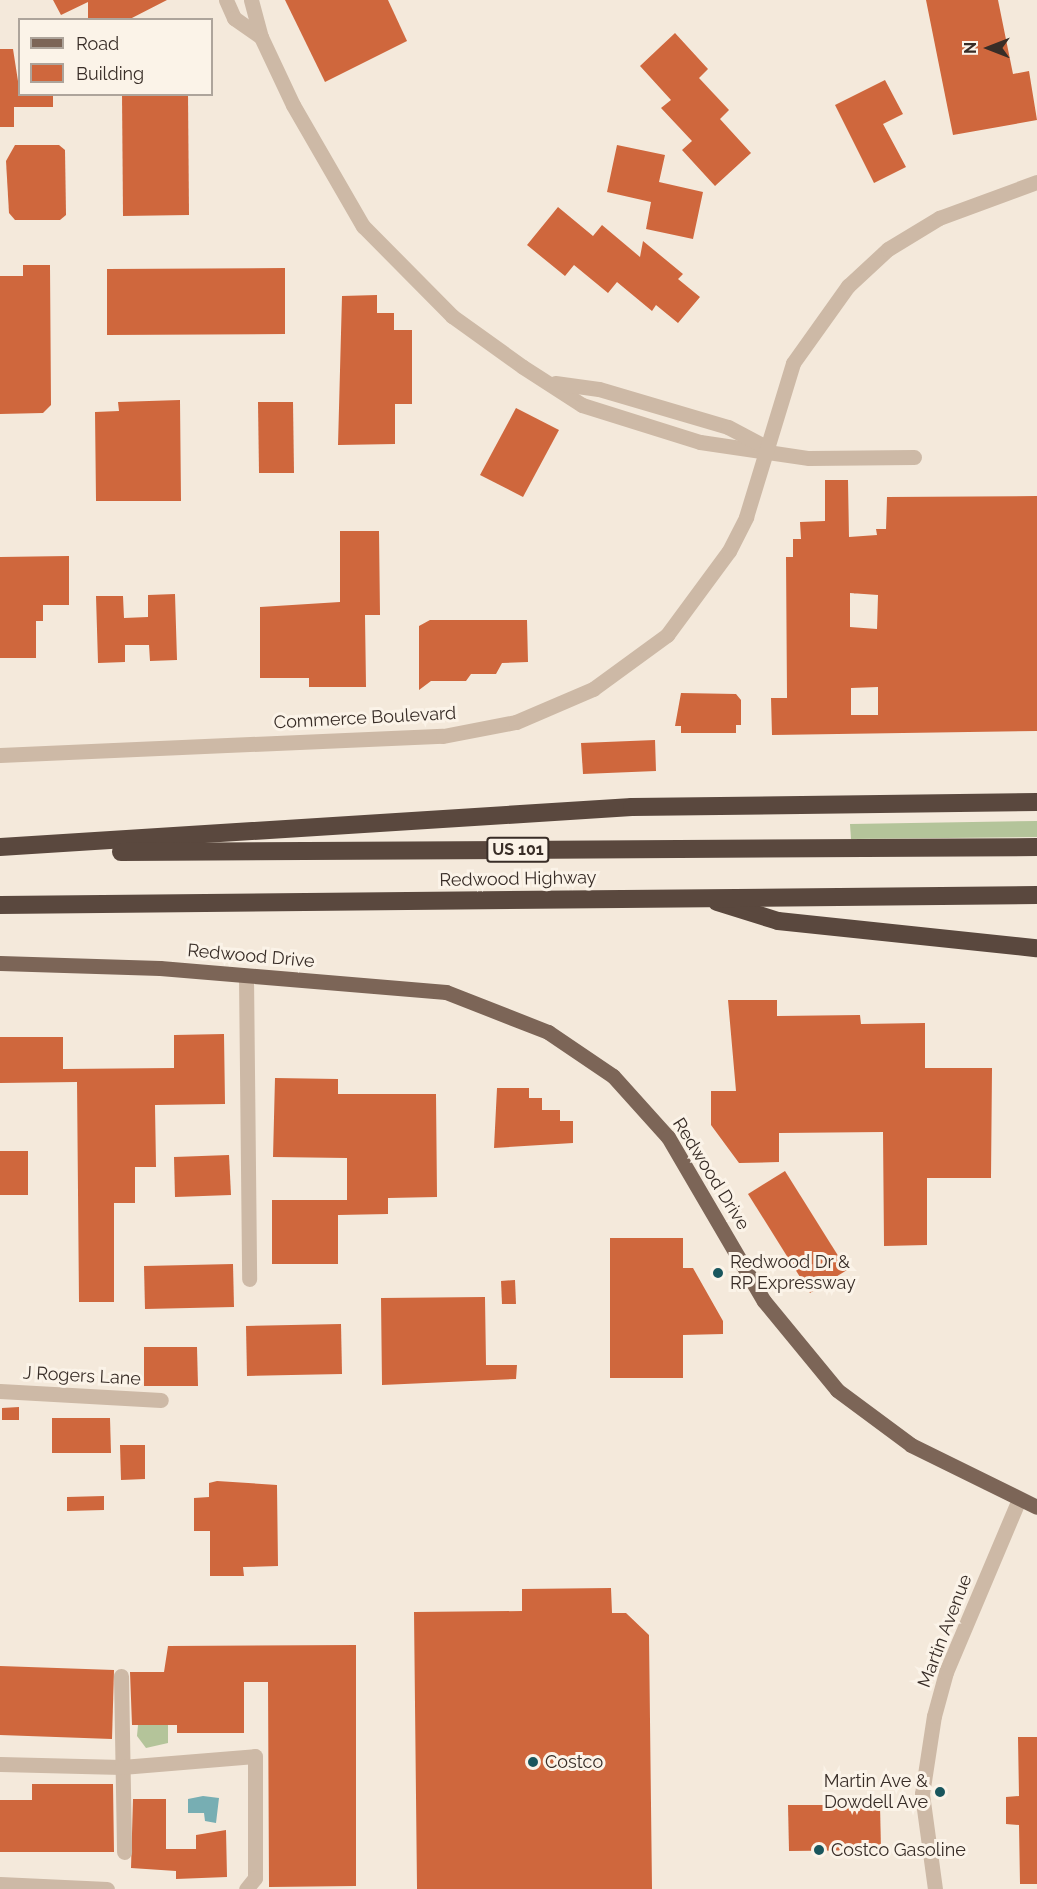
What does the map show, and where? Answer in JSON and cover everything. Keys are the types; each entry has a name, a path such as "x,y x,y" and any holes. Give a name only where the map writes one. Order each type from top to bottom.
{"highway":[{"path":"0,847 632,807 1037,802"},
{"name":"Redwood Highway","path":"0,853 1037,847"},
{"name":"Redwood Highway","path":"0,905 1037,895"},
{"path":"701,897 778,921 1037,948"}],"main road":[{"name":"Redwood Drive","path":"0,963 246,976 446,992 509,1015 575,1048 613,1076 669,1137 764,1300 837,1390 912,1445 1037,1507"}],"street":[{"path":"226,0 234,18 261,38"},
{"path":"251,0 261,38 363,226 452,316 582,405 620,419 700,442 766,447 809,458 914,457"},
{"name":"Commerce Boulevard","path":"0,755 443,736 542,711 593,688 667,635 729,551 746,517 793,363 848,286 888,249 939,218 1037,182"},
{"path":"553,383 599,389 728,427 766,447"},
{"path":"246,976 249,1279"},
{"name":"J Rogers Lane","path":"0,1391 161,1400"},
{"name":"Martin Avenue","path":"935,1889 922,1794 934,1716 946,1672 1019,1499"},
{"path":"121,1676 124,1852"},
{"path":"0,1764 122,1767 255,1756 255,1878 246,1889"},
{"path":"0,1884 106,1889"}],"green space":[{"path":"1037,821 1037,837 851,839 850,824"},
{"path":"138,1725 168,1725 168,1743 146,1748 137,1736"}],"water":[{"path":"203,1796 219,1798 216,1823 205,1821 204,1813 188,1813 188,1799"}],"building":[{"path":"53,0 167,0 132,18 88,18 88,2 61,15"},
{"path":"285,0 388,0 407,41 325,82"},
{"path":"926,0 998,0 1013,74 1029,71 1037,120 953,135"},
{"path":"675,33 708,69 699,78 729,110 720,119 751,153 715,186 682,150 692,141 661,108 671,100 640,66"},
{"path":"0,49 13,49 18,96 53,96 53,107 14,107 14,127 0,127"},
{"path":"885,80 903,114 883,124 906,167 874,183 835,105"},
{"path":"122,96 188,96 189,215 123,216"},
{"path":"15,145 59,145 65,150 66,215 60,220 15,220 9,213 6,161"},
{"path":"617,145 665,155 659,182 703,192 693,239 646,229 651,202 607,192"},
{"path":"558,207 593,236 602,225 640,257 643,241 683,274 678,279 700,297 678,323 656,305 652,311 617,282 608,293 574,265 565,276 527,245"},
{"path":"23,265 50,265 51,405 43,413 0,414 0,276 23,276"},
{"path":"285,268 285,334 107,335 107,269"},
{"path":"377,295 377,313 394,313 394,330 412,330 412,404 395,404 395,444 338,445 342,296"},
{"path":"180,400 181,501 96,501 95,412 119,411 118,402"},
{"path":"258,402 293,402 294,473 259,473"},
{"path":"516,408 559,430 523,497 480,475"},
{"path":"825,480 848,480 849,537 877,535 876,529 886,529 887,497 1037,496 1037,731 772,735 771,698 787,698 786,557 793,557 793,539 801,539 800,522 825,521","holes":["850,593 878,595 877,629 850,627","878,687 878,715 851,715 851,688"]},
{"path":"340,531 379,531 380,615 365,615 366,687 309,687 309,678 260,678 260,607 340,602"},
{"path":"69,556 69,605 43,605 43,621 36,621 36,658 0,658 0,557"},
{"path":"175,594 177,660 150,661 149,645 125,645 125,662 98,663 96,596 123,596 124,618 148,617 148,595"},
{"path":"430,620 527,620 528,662 502,663 496,674 471,674 466,681 431,681 419,690 419,626"},
{"path":"681,693 736,694 741,700 741,725 736,725 736,733 681,733 681,726 675,726"},
{"path":"655,740 656,771 583,774 581,743"},
{"path":"728,1000 777,1000 777,1016 860,1015 861,1024 925,1023 925,1068 992,1068 991,1178 927,1178 927,1245 884,1246 883,1132 779,1133 779,1162 739,1163 711,1125 711,1091 736,1091"},
{"path":"224,1034 225,1104 155,1105 156,1167 135,1167 135,1203 114,1203 114,1302 79,1302 77,1082 0,1083 0,1037 63,1037 63,1069 174,1068 174,1035"},
{"path":"275,1078 338,1079 338,1094 436,1094 437,1197 388,1198 388,1214 338,1215 338,1264 272,1264 272,1200 347,1200 347,1158 273,1157"},
{"path":"497,1088 529,1088 529,1098 542,1098 542,1110 560,1110 560,1121 573,1121 573,1143 494,1148"},
{"path":"0,1151 28,1151 28,1195 0,1195"},
{"path":"229,1155 231,1195 175,1197 174,1157"},
{"path":"785,1171 847,1270 810,1293 748,1194"},
{"path":"610,1238 683,1238 683,1268 693,1268 723,1321 723,1334 683,1335 683,1378 610,1378"},
{"path":"233,1264 234,1307 145,1309 144,1266"},
{"path":"515,1280 516,1304 502,1304 501,1281"},
{"path":"485,1297 486,1365 517,1365 516,1379 382,1385 381,1298"},
{"path":"341,1324 342,1374 247,1376 246,1326"},
{"path":"144,1347 197,1347 198,1386 144,1386"},
{"path":"19,1407 19,1420 2,1420 2,1408"},
{"path":"52,1418 110,1418 111,1453 52,1453"},
{"path":"120,1445 145,1445 145,1479 121,1480"},
{"path":"217,1481 277,1485 278,1566 243,1567 244,1576 210,1576 210,1531 194,1531 194,1498 209,1497 209,1483"},
{"path":"104,1496 104,1510 67,1511 67,1497"},
{"name":"Costco","path":"611,1588 612,1613 626,1613 649,1635 652,1889 417,1889 414,1612 522,1611 522,1589"},
{"path":"356,1645 356,1886 269,1887 268,1682 244,1682 244,1733 177,1733 177,1725 132,1725 130,1672 164,1672 168,1646"},
{"path":"0,1666 114,1670 112,1739 0,1735"},
{"path":"1018,1737 1037,1737 1037,1884 1020,1884 1019,1825 1006,1824 1006,1797 1019,1796"},
{"path":"32,1784 113,1784 114,1852 0,1852 0,1800 32,1800"},
{"path":"133,1799 166,1799 166,1849 196,1849 196,1835 226,1830 227,1877 176,1879 176,1871 131,1868"},
{"path":"788,1805 880,1805 881,1850 789,1851"}],"place":[{"name":"Redwood Dr & RP Expressway","path":"718,1273"},
{"name":"Costco","path":"533,1762"},
{"name":"Martin Ave & Dowdell Ave","path":"940,1792"},
{"name":"Costco Gasoline","path":"819,1850"}]}
